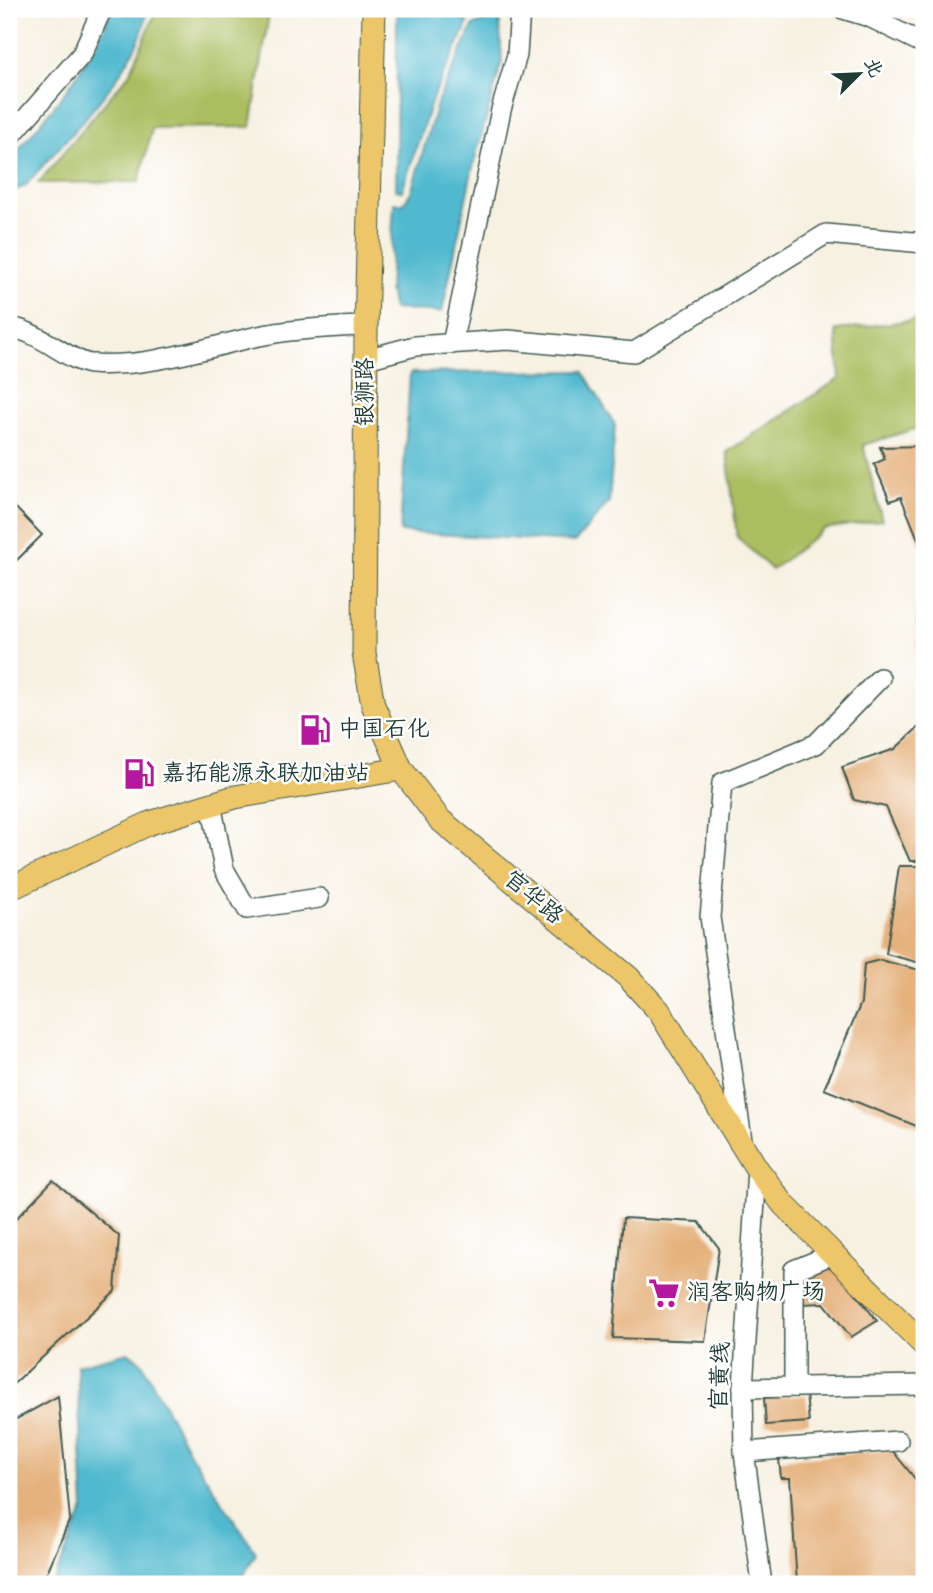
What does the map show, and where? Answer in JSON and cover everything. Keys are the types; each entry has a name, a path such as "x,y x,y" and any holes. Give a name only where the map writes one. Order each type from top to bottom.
{"main road":[{"name":"银狮路","path":"374,9 366,326 364,653 373,705 401,769"},
{"path":"9,889 150,823 211,804 235,797 401,769"},
{"name":"官华路","path":"401,769 439,819 618,968 659,1011 742,1140 757,1169 784,1205 924,1345"}],"street":[{"path":"9,138 82,54 102,9"},
{"path":"452,344 501,110 517,55 520,9"},
{"path":"844,9 869,17 924,44"},
{"path":"366,359 415,346 508,340 634,352 826,234 924,243"},
{"path":"9,327 25,329 88,364 130,361 202,350 257,337 366,326"},
{"path":"742,1140 710,917 722,783 816,744 880,678"},
{"path":"211,804 224,869 247,909 319,898"},
{"name":"官黄线","path":"757,1169 743,1388 744,1452 762,1584"},
{"path":"794,1387 794,1270 833,1254"},
{"path":"743,1388 924,1385"},
{"path":"744,1452 898,1441"}],"green space":[{"path":"157,9 270,9 251,127 152,128 139,182 38,183 130,73"},
{"path":"924,319 924,426 863,445 882,520 824,529 772,570 737,537 727,452 840,378 836,330"}],"water":[{"path":"112,9 147,9 142,31 132,54 117,78 79,125 26,185 9,194 9,160 54,107 80,70 103,31"},
{"path":"397,9 453,9 468,23 433,97 402,191 396,190"},
{"path":"499,13 502,62 473,166 442,312 393,309 389,290 394,203 403,204 411,192 438,100 473,26"},
{"path":"583,371 615,425 609,502 575,542 400,532 410,373"},
{"path":"128,1352 142,1363 189,1452 256,1553 239,1584 52,1584 84,1509 77,1365"}],"building":[{"path":"924,446 924,554 901,497 890,501 874,464 885,459 880,447"},
{"path":"9,501 42,535 9,568"},
{"path":"918,601 924,603 924,665 916,666"},
{"path":"924,722 924,861 910,861 886,807 854,800 842,767 895,749"},
{"path":"899,866 924,866 924,964 886,954"},
{"path":"880,960 924,971 924,1129 824,1089 861,1003 864,964"},
{"path":"53,1180 119,1236 115,1291 9,1388 9,1226"},
{"name":"润客购物广场","path":"623,1218 699,1222 719,1248 705,1341 613,1338"},
{"path":"830,1260 877,1321 851,1337 824,1303 801,1304 801,1274"},
{"path":"806,1395 809,1422 766,1425 764,1398"},
{"path":"58,1396 70,1519 42,1584 9,1584 9,1423"},
{"path":"892,1450 924,1490 924,1583 797,1584 790,1478 781,1478 779,1459"}],"place":[{"name":"中国石化","path":"315,730"},
{"name":"嘉拓能源永联加油站","path":"139,774"},
{"name":"润客购物广场","path":"664,1293"}]}
